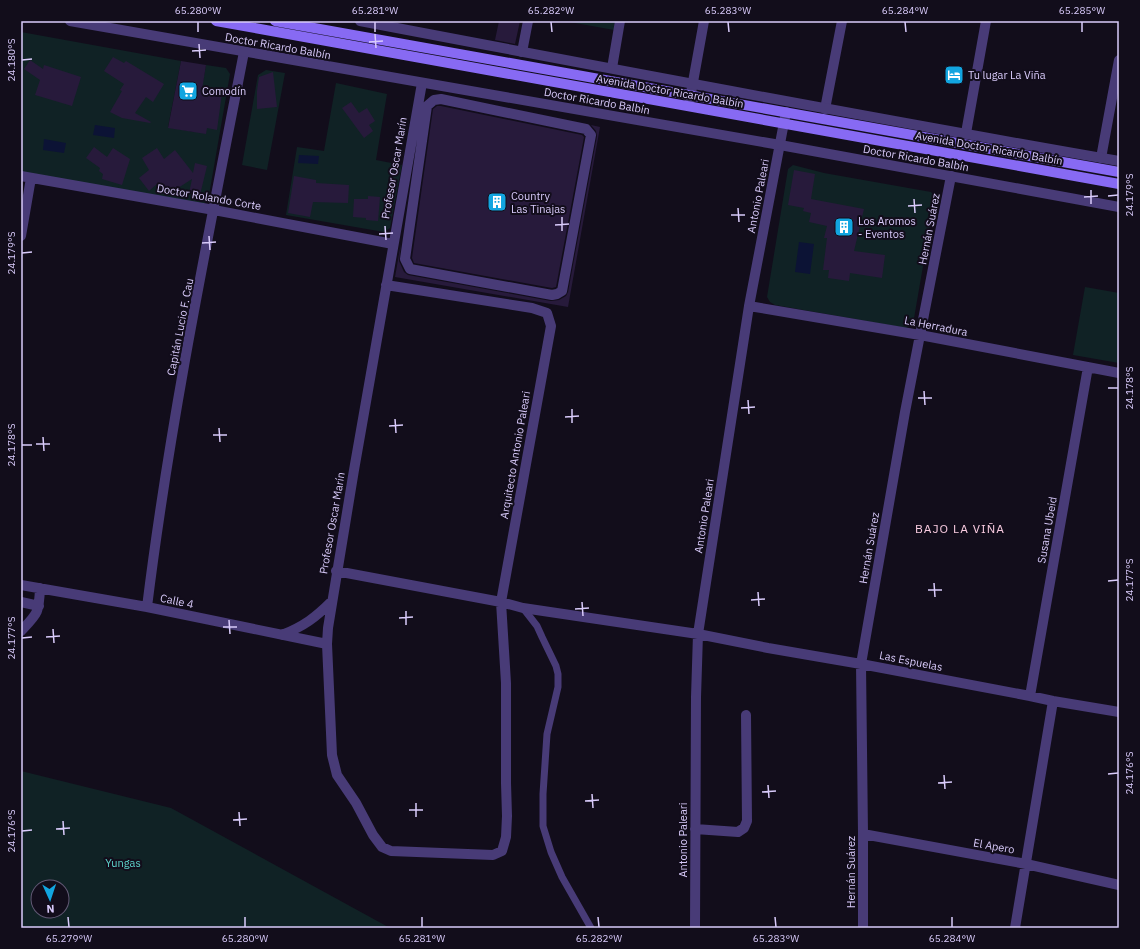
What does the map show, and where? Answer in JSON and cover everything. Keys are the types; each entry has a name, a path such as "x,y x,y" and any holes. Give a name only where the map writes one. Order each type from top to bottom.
{"main road":[{"name":"Avenida Doctor Ricardo Balbín","path":"216,21 1119,184"},
{"name":"Avenida Doctor Ricardo Balbín","path":"275,21 691,90 786,112 1119,172"}],"street":[{"name":"Doctor Ricardo Balbín","path":"70,21 780,145 1119,207"},
{"path":"360,21 612,68 691,90 825,109 1119,161"},
{"path":"522,52 528,21"},
{"path":"612,68 620,21"},
{"path":"689,106 704,21"},
{"path":"825,109 842,21"},
{"path":"966,133 986,21"},
{"name":"Capitán Lucio F. Cau","path":"147,607 155,543 174,423 244,52"},
{"path":"1102,158 1119,60"},
{"name":"Profesor Oscar Marín","path":"422,83 336,571 327,644 332,755 337,775 356,803 373,835 382,847 391,851 493,855"},
{"path":"441,99 511,114 586,129 591,135 562,291 557,294 552,295 410,269 405,259 428,106 434,100 441,99"},
{"path":"511,114 515,99"},
{"name":"Antonio Paleari","path":"695,928 696,697 698,634 749,306 786,112"},
{"name":"Hernán Suárez","path":"863,928 861,664 905,412 951,176"},
{"path":"21,236 26,177"},
{"name":"Doctor Rolando Corte","path":"26,177 214,210 393,244"},
{"name":"Arquitecto Antonio Paleari","path":"386,285 532,308 547,313 551,326 501,602 506,683 507,816 506,837 502,851 493,855"},
{"name":"La Herradura","path":"749,306 920,335 1119,373"},
{"name":"Susana Ubeid","path":"1030,696 1088,367"},
{"name":"Las Espuelas","path":"336,571 501,602 523,608 698,634 1053,701 1119,712"},
{"name":"Calle 4","path":"21,585 147,607 327,644"},
{"path":"21,631 37,614 40,606 40,588"},
{"path":"21,602 40,606"},
{"path":"282,635 312,620 332,602"},
{"path":"1015,928 1053,701"},
{"path":"695,830 738,832 744,828 747,821 746,715"},
{"name":"El Apero","path":"863,834 1026,864 1119,885"}],"lane":[{"path":"523,608 537,626 556,666 558,674 558,688 547,734 543,794 543,826 551,852 562,877 590,928"}],"green space":[{"path":"564,21 615,21 614,30"},
{"path":"21,32 181,61 168,127 194,132 206,65 226,68 230,74 208,201 202,204 21,172"},
{"path":"266,70 285,73 267,170 242,165 258,75"},
{"path":"336,83 387,94 376,160 402,165 390,228 384,232 286,215 297,147 324,151"},
{"path":"793,165 824,173 931,192 935,197 913,324 906,328 775,305 770,302 767,297 788,169"},
{"path":"1085,287 1119,293 1119,363 1073,355"},
{"name":"Yungas","path":"21,771 171,808 390,928 21,928"}],"water":[{"path":"95,125 115,128 114,138 93,135"},
{"path":"44,139 66,143 64,153 43,150"},
{"path":"299,155 319,156 318,164 298,163"},
{"path":"799,242 814,244 810,274 795,272"}],"building":[{"path":"499,21 520,21 515,44 495,40"},
{"path":"113,57 124,63 126,61 164,84 153,102 146,97 135,113 151,122 150,123 122,118 110,112 122,91 120,90 124,84 104,71"},
{"path":"30,60 43,69 44,65 81,77 72,106 35,95 40,80 24,69"},
{"name":"Comodín","path":"181,61 206,65 202,90 222,93 217,130 207,128 206,134 168,128"},
{"path":"273,72 277,107 257,109 259,77"},
{"path":"351,102 359,113 367,108 375,121 369,125 373,131 364,138 342,108"},
{"name":"Country Las Tinajas","path":"437,106 582,135 584,137 556,287 552,288 414,263 412,258 433,109"},
{"path":"591,125 600,127 568,307 395,277 401,243 399,261 404,272 408,275 551,301 559,300 566,296 568,292 597,136 596,131"},
{"path":"94,147 107,157 113,148 130,159 122,185 102,179 103,174 99,171 100,168 86,158"},
{"path":"157,148 164,159 175,150 193,173 195,163 207,166 200,195 189,193 192,179 167,195 165,195 158,183 149,191 139,178 149,170 142,158"},
{"name":"Los Aromos - Eventos","path":"794,170 815,174 811,199 864,209 854,251 885,255 882,278 850,273 849,281 828,278 829,270 823,270 827,238 824,238 827,226 809,222 811,213 803,211 804,208 788,205"},
{"path":"294,176 316,180 316,183 349,185 348,203 313,202 310,217 288,213"},
{"path":"368,196 380,197 378,221 353,217 354,199 368,199"}],"place":[{"name":"Tu lugar La Viña","path":"954,75"},
{"name":"Comodín","path":"188,91"},
{"name":"Country Las Tinajas","path":"497,202"},
{"name":"Los Aromos - Eventos","path":"844,227"}],"district":[{"name":"BAJO LA VIÑA","path":"960,529"}]}
